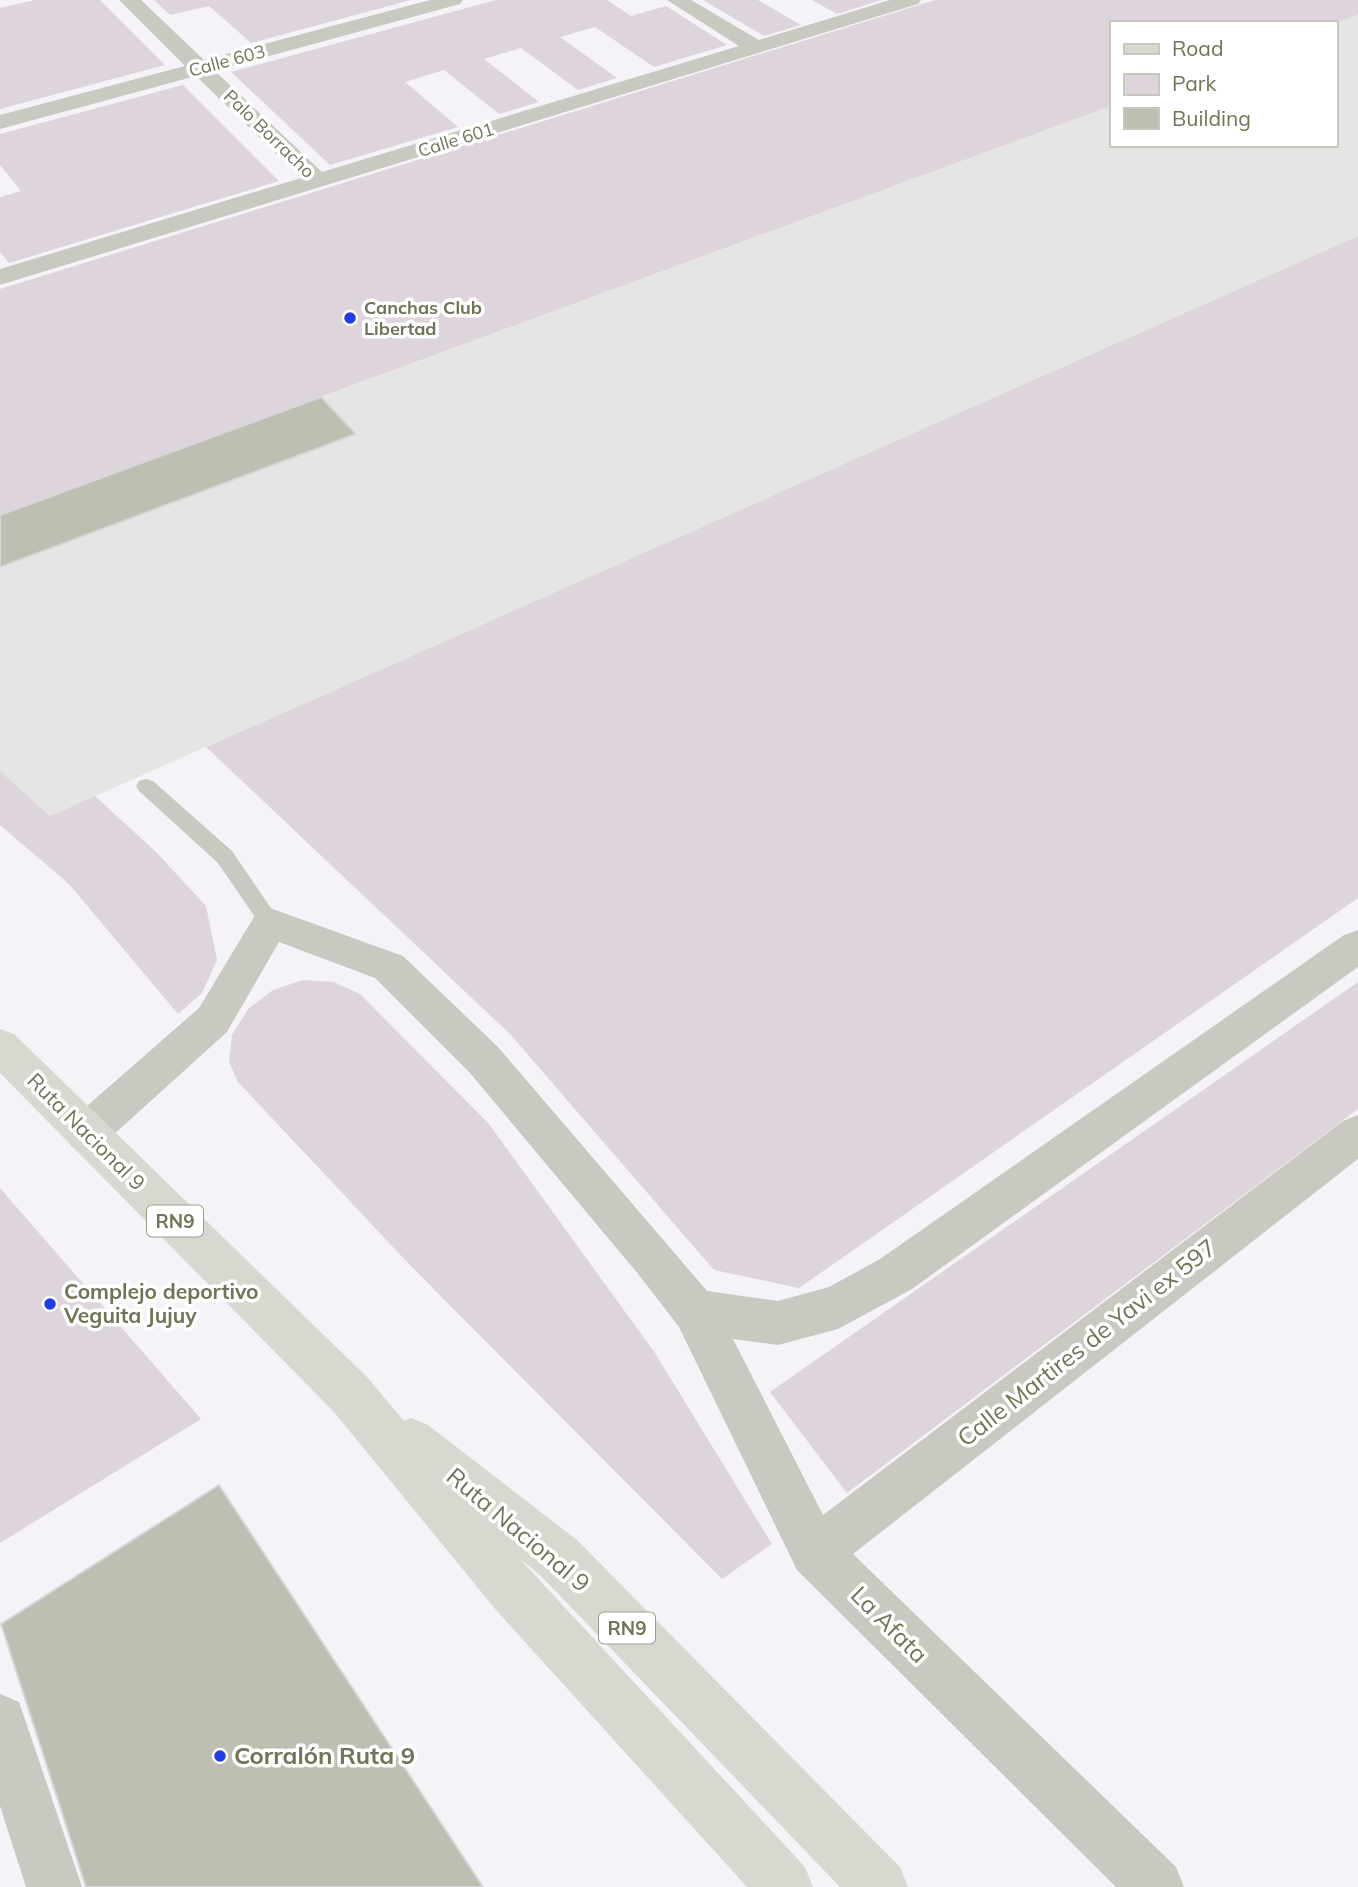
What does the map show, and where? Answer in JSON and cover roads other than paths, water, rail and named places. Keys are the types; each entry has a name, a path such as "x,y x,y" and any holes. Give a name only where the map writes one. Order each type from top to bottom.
{"main road":[{"name":"Ruta Nacional 9","path":"0,1046 351,1395 514,1592 785,1887"},
{"name":"Ruta Nacional 9","path":"351,1395 559,1558 880,1887"}],"street":[{"name":"Palo Borracho","path":"128,0 318,181"},
{"name":"Calle 603","path":"0,122 453,0"},
{"path":"677,0 758,48"},
{"name":"Calle 601","path":"0,277 911,0"},
{"path":"86,1133 213,1020 270,923"},
{"name":"La Afata","path":"270,923 389,967 484,1060 655,1260 695,1311 815,1552 1156,1887"},
{"path":"695,1311 778,1323 838,1307 896,1275 1358,946"},
{"name":"Calle Martires de Yavi ex 597","path":"815,1552 1358,1134"},
{"path":"0,1721 54,1887"}],"lane":[{"path":"146,786 225,857 270,923"}],"place":[{"name":"Canchas Club Libertad","path":"350,318"},
{"name":"Complejo deportivo Veguita Jujuy","path":"50,1304"},
{"name":"Corralón Ruta 9","path":"220,1756"}]}
